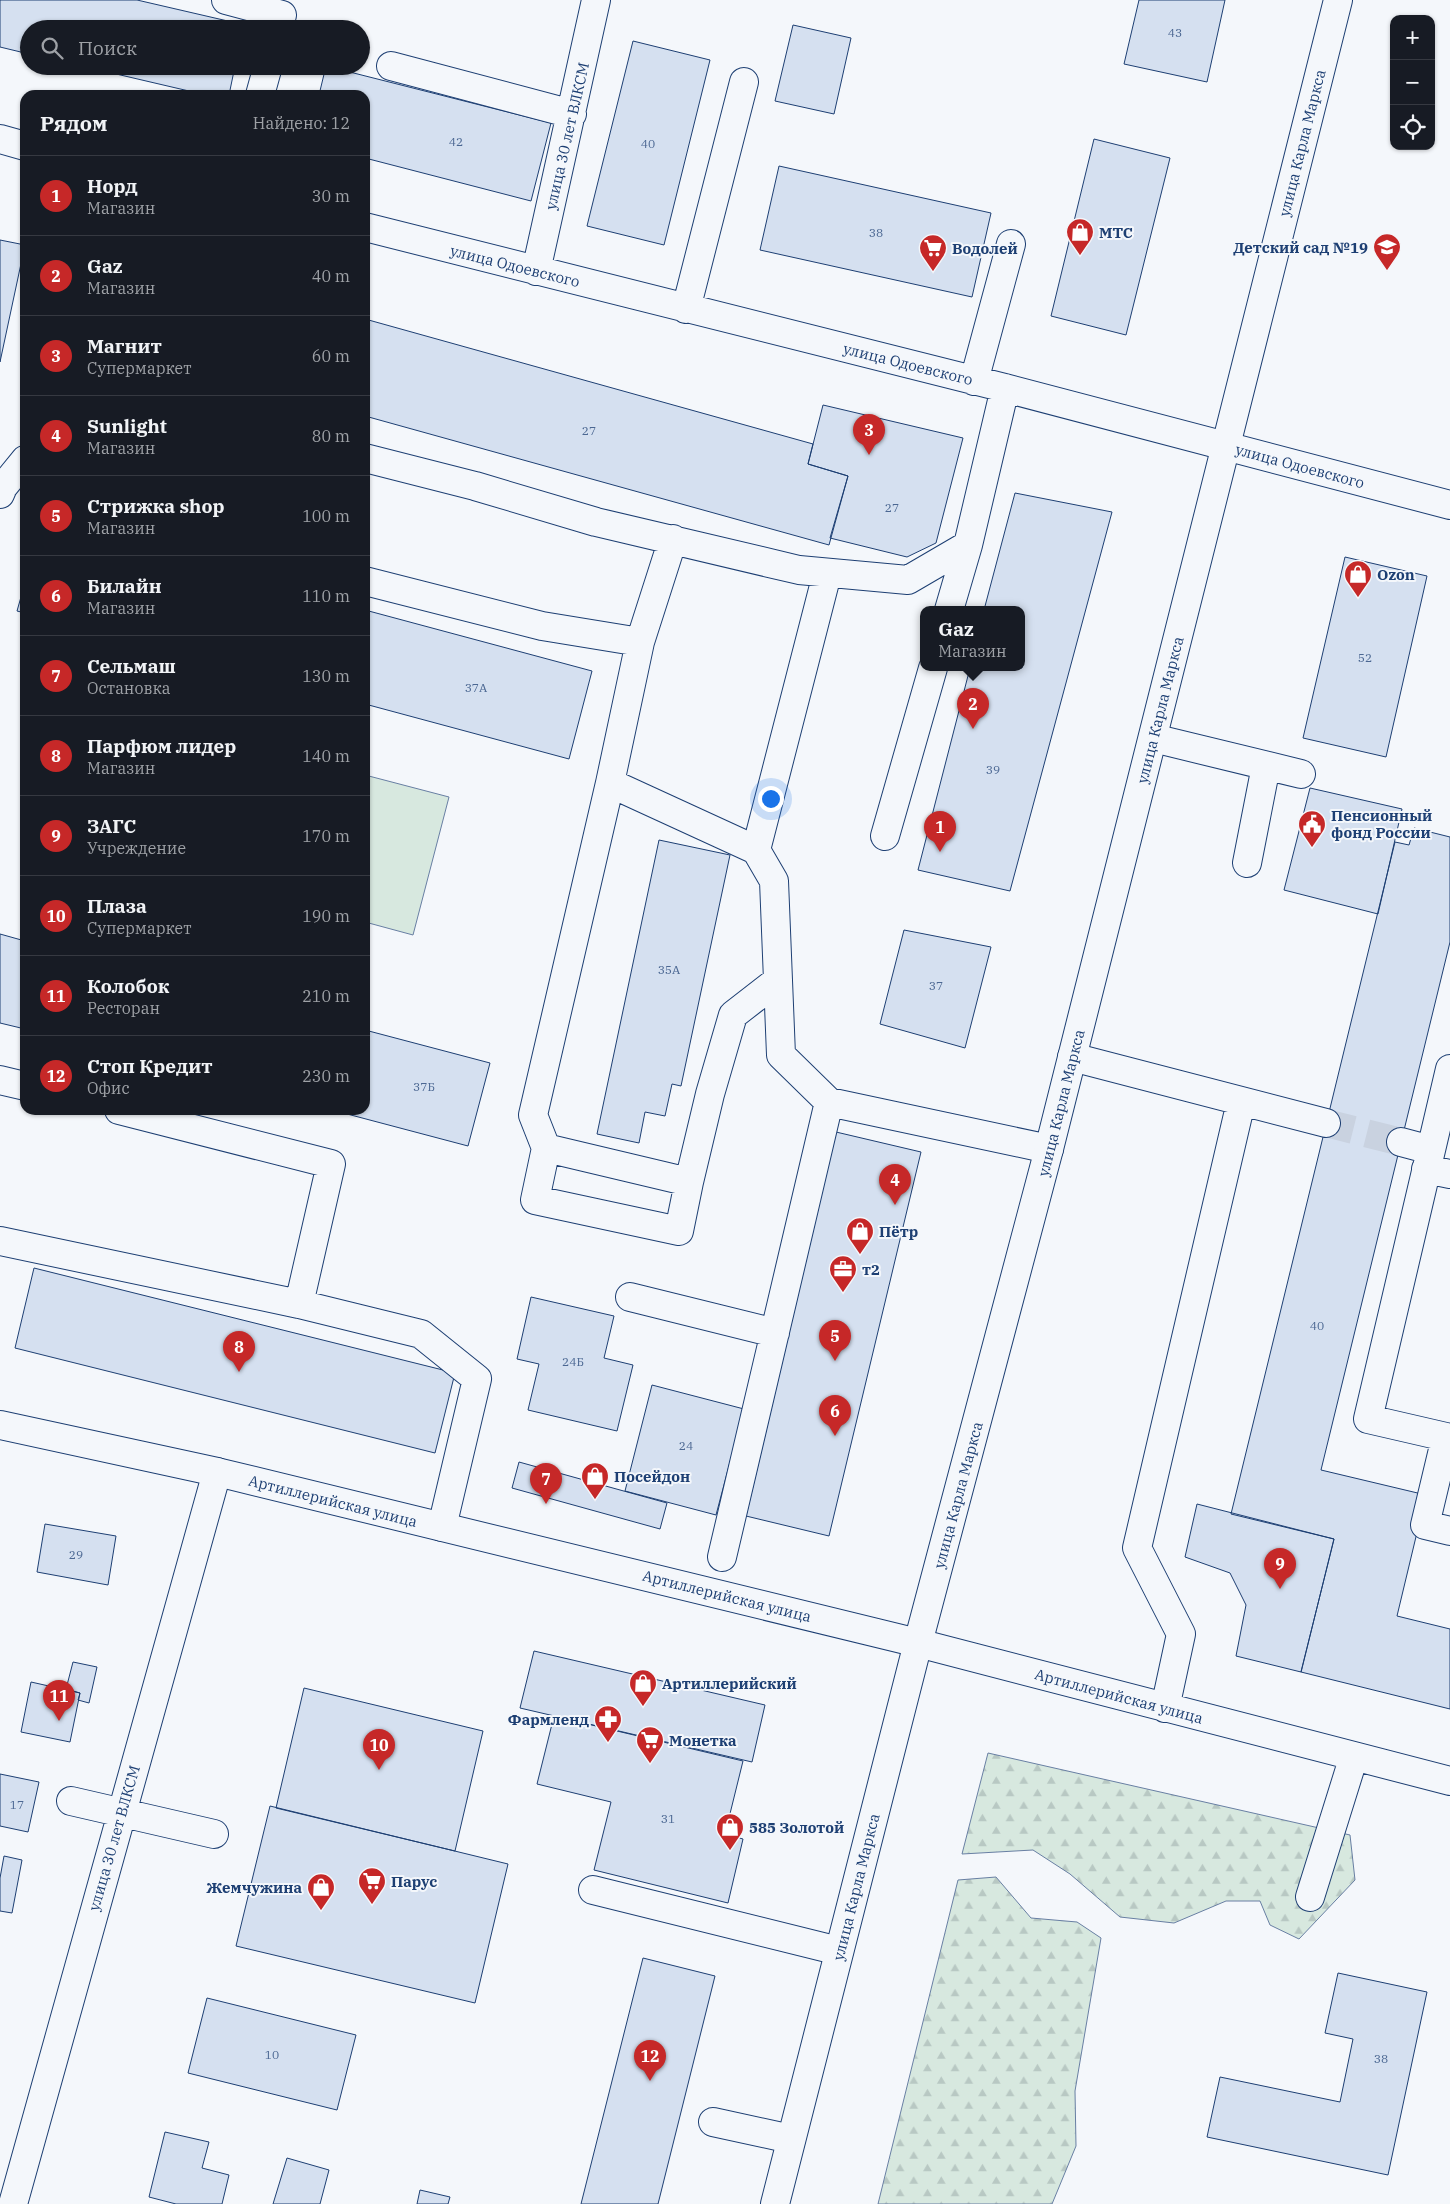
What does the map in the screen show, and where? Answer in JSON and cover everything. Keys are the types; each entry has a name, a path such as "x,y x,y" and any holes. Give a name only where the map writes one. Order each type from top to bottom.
{"main road":[{"path":"226,0 282,15 281,20"},
{"name":"улица 30 лет ВЛКСМ","path":"536,271 596,0"},
{"name":"улица Карла Маркса","path":"774,2204 918,1643 1049,1149 1338,0"},
{"path":"391,66 572,114"},
{"path":"261,90 266,75"},
{"path":"686,309 744,82"},
{"path":"0,139 20,145"},
{"name":"улица Одоевского","path":"370,228 1006,388 1450,505"},
{"path":"974,381 1011,244"},
{"path":"951,606 968,546 1006,388"},
{"path":"370,459 475,486 596,522 799,570 908,580 968,546"},
{"path":"0,494 3,487 20,466"},
{"path":"673,539 640,642 610,783 533,1116 546,1148 534,1200 679,1231 710,1094 733,1015 778,980"},
{"path":"756,850 827,574"},
{"path":"370,582 542,626 640,642"},
{"path":"885,836 932,671"},
{"path":"1153,738 1300,774"},
{"path":"1247,862 1266,766"},
{"path":"610,783 756,850 774,881 782,1055 829,1102 1049,1149"},
{"path":"1072,1057 1326,1124"},
{"path":"1450,1069 1436,1164 1368,1419 1446,1437 1425,1526 1450,1531"},
{"path":"0,1080 20,1085"},
{"path":"722,1557 829,1102"},
{"path":"1165,1708 1181,1634 1137,1548 1241,1102"},
{"path":"139,1115 331,1164 299,1304"},
{"path":"1401,1142 1436,1164"},
{"path":"546,1148 689,1182"},
{"path":"0,1241 299,1304 421,1334 477,1379 442,1527"},
{"path":"630,1297 775,1332"},
{"name":"Артиллерийская улица","path":"0,1425 217,1472 918,1643 1450,1781"},
{"name":"улица 30 лет ВЛКСМ","path":"13,2204 217,1472"},
{"path":"1310,1897 1354,1756"},
{"path":"71,1801 214,1834"},
{"path":"592,1890 839,1951"},
{"path":"712,2122 791,2139"}],"green space":[{"path":"370,776 449,797 413,935 370,923"},
{"path":"988,1753 1350,1835 1355,1880 1299,1939 1270,1925 1260,1901 1226,1901 1174,1923 1120,1917 1070,1874 1033,1850 962,1854"},
{"path":"996,1877 1031,1918 1077,1922 1101,1938 1075,2091 1076,2146 1052,2204 878,2204 958,1880"}],"building":[{"path":"0,0 137,0 223,20 20,20 20,52 0,47"},
{"path":"1139,0 1225,0 1207,82 1124,64"},
{"path":"793,25 851,38 834,114 775,101"},
{"path":"633,41 710,60 664,245 587,226"},
{"path":"120,75 233,75 230,90 185,90"},
{"path":"324,75 362,75 551,123 531,201 370,159 370,90 320,90"},
{"path":"1094,139 1170,158 1126,335 1051,316"},
{"path":"779,166 991,213 972,297 760,250"},
{"path":"0,240 20,244 20,268 0,362"},
{"path":"370,320 813,444 808,464 848,476 829,545 370,417"},
{"path":"823,405 963,438 936,543 907,557 830,538 848,476 808,464"},
{"path":"1015,493 1112,512 1010,891 918,870 969,671 1025,671 1025,606 985,606"},
{"path":"1345,557 1427,576 1386,757 1303,738"},
{"path":"20,600 20,612 17,611"},
{"path":"370,611 592,671 569,759 370,705"},
{"path":"1310,788 1402,809 1378,914 1284,890"},
{"path":"1414,828 1450,837 1450,942 1321,1470 1426,1495 1397,1616 1450,1629 1450,1709 1301,1672 1334,1539 1231,1514 1395,842 1409,845"},
{"path":"659,840 730,855 681,1086 672,1084 665,1116 645,1112 639,1143 597,1134"},
{"path":"904,930 991,947 965,1048 880,1024"},
{"path":"0,934 20,940 20,1028 0,1023"},
{"path":"370,1031 490,1063 468,1146 351,1115 370,1115"},
{"path":"836,1132 921,1152 829,1536 746,1516"},
{"path":"34,1268 455,1373 435,1453 15,1348"},
{"path":"531,1297 614,1316 604,1358 633,1365 617,1431 528,1410 539,1364 517,1359"},
{"path":"652,1385 744,1409 716,1515 625,1491"},
{"path":"519,1462 667,1503 660,1529 512,1488"},
{"path":"1197,1504 1334,1539 1301,1672 1236,1656 1246,1605 1230,1573 1185,1557"},
{"path":"45,1524 116,1536 108,1585 37,1572"},
{"name":"Артиллерийский","path":"534,1651 765,1705 752,1762 520,1708"},
{"path":"73,1662 97,1667 89,1703 78,1700 80,1693 66,1689"},
{"path":"31,1682 80,1693 70,1742 21,1732"},
{"path":"304,1688 483,1731 455,1851 276,1808"},
{"path":"554,1716 743,1761 725,1834 743,1839 728,1903 594,1870 611,1802 537,1784"},
{"path":"0,1774 39,1782 28,1832 0,1826"},
{"name":"Парус","path":"270,1806 508,1864 475,2003 236,1946"},
{"path":"4,1856 22,1860 12,1913 0,1911 0,1878"},
{"path":"643,1958 715,1976 658,2204 581,2204"},
{"path":"1338,1973 1427,1992 1388,2175 1207,2137 1220,2077 1340,2102 1353,2039 1325,2033"},
{"path":"207,1998 356,2035 337,2110 188,2073"},
{"path":"165,2132 209,2142 202,2168 229,2175 222,2204 176,2204 149,2197"},
{"path":"287,2158 329,2170 320,2204 273,2204"},
{"path":"420,2190 450,2197 448,2204 417,2204"}],"tunnel":[{"path":"1326,1123 1401,1142"}],"place":[{"name":"МТС","path":"1080,256"},
{"name":"Детский сад №19","path":"1387,271"},
{"name":"Водолей","path":"933,272"},
{"name":"Магнит","path":"869,455"},
{"name":"Ozon","path":"1358,598"},
{"name":"Gaz","path":"973,729"},
{"name":"Пенсионный фонд России","path":"1312,848"},
{"name":"Норд","path":"940,852"},
{"name":"Sunlight","path":"895,1205"},
{"name":"Пётр","path":"860,1255"},
{"name":"т2","path":"843,1293"},
{"name":"Стрижка shop","path":"835,1361"},
{"name":"Парфюм лидер","path":"239,1372"},
{"name":"Билайн","path":"835,1436"},
{"name":"Посейдон","path":"595,1500"},
{"name":"Сельмаш","path":"546,1504"},
{"name":"ЗАГС","path":"1280,1589"},
{"name":"Артиллерийский","path":"643,1707"},
{"name":"Колобок","path":"59,1721"},
{"name":"Фармленд","path":"608,1743"},
{"name":"Монетка","path":"650,1764"},
{"name":"Плаза","path":"379,1770"},
{"name":"585 Золотой","path":"730,1851"},
{"name":"Парус","path":"372,1905"},
{"name":"Жемчужина","path":"321,1911"},
{"name":"Стоп Кредит","path":"650,2081"}]}
